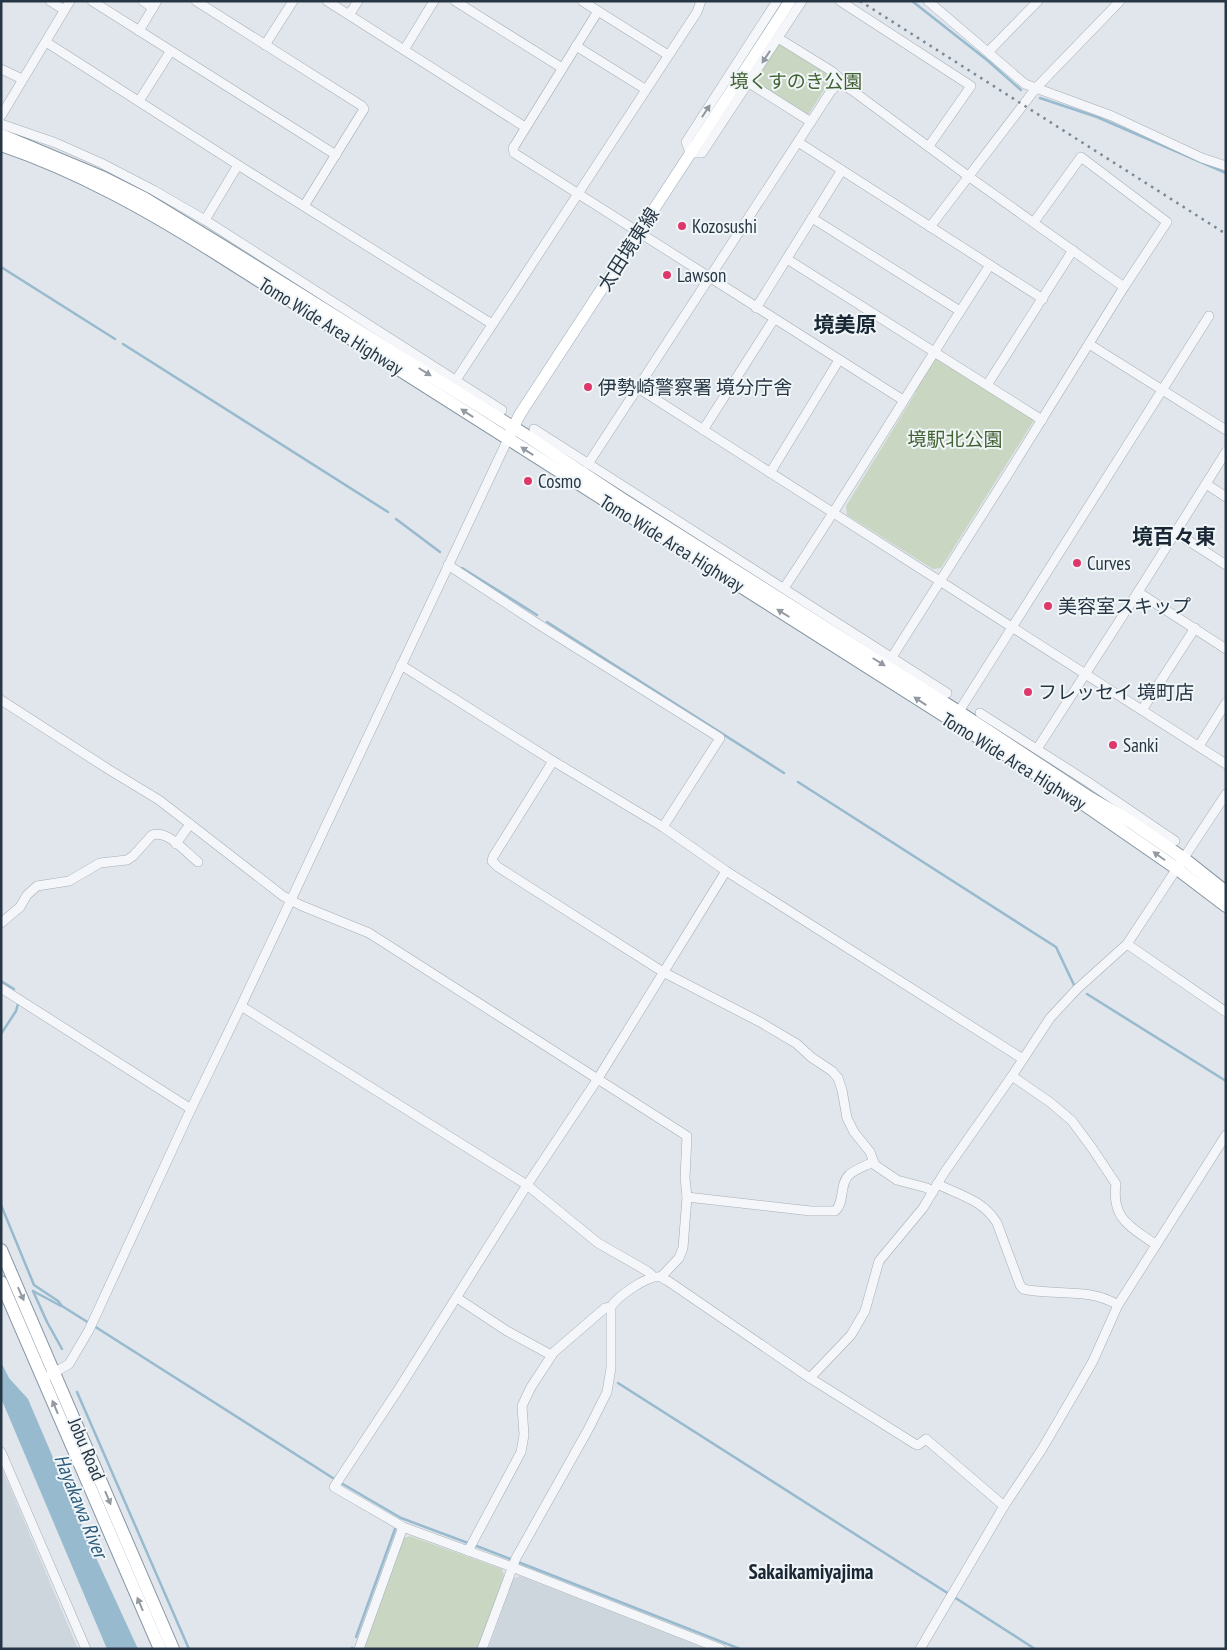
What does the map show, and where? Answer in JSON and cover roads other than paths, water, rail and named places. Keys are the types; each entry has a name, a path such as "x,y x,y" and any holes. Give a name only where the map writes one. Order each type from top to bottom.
{"highway":[{"name":"Tomo Wide Area Highway","path":"1,135 104,178 144,198 375,341 511,433 849,655 955,717 1007,743 1090,798 1131,822 1180,863 1226,906"},
{"name":"Tomo Wide Area Highway","path":"1,145 60,168 171,225 362,344 622,499 853,646 1085,805 1226,892"},
{"name":"Jobu Road","path":"1,1250 49,1376 160,1649"},
{"name":"Jobu Road","path":"1,1282 49,1376 173,1649"}],"main road":[{"name":"太田境東線","path":"511,433 520,414 790,1"}],"street":[{"path":"50,1 64,10"},
{"path":"1,116 70,1"},
{"path":"92,1 336,155"},
{"path":"139,31 155,4 143,1"},
{"path":"196,1 364,109 304,206"},
{"path":"265,45 293,1"},
{"path":"327,1 525,127"},
{"path":"349,15 358,1"},
{"path":"404,50 434,1"},
{"path":"455,1 562,68"},
{"path":"582,1 668,55"},
{"path":"456,380 696,12 701,1"},
{"path":"777,1 686,142 690,154 702,153 802,1"},
{"path":"840,1 971,86 928,146"},
{"path":"928,1 1025,84 1112,116 1202,158 1226,166"},
{"path":"930,227 1036,88 1120,1"},
{"path":"988,52 1034,2"},
{"path":"598,11 525,127 513,148 514,153 903,400"},
{"path":"778,38 833,72 838,78 840,85"},
{"path":"46,42 492,324"},
{"path":"576,46 645,89"},
{"path":"139,101 170,52"},
{"path":"1,69 22,79"},
{"path":"749,83 811,122"},
{"path":"588,464 708,277 831,91 837,85 853,91 1124,287"},
{"path":"1,124 56,143 153,190 205,220 502,410"},
{"path":"798,142 1043,299"},
{"path":"63,160 74,157 80,160 90,158"},
{"path":"892,657 1124,287 1167,222 1081,157 1034,222"},
{"path":"205,220 238,165"},
{"path":"756,308 842,170"},
{"path":"812,218 960,311"},
{"path":"988,385 1073,250"},
{"path":"787,259 1042,420"},
{"path":"784,588 834,513 903,400 990,265"},
{"path":"955,717 1209,316"},
{"path":"702,430 774,319"},
{"path":"364,322 375,341"},
{"path":"1090,344 1226,430"},
{"path":"770,472 839,360"},
{"path":"638,388 1226,764"},
{"path":"534,429 947,693"},
{"path":"49,1376 69,1364 90,1326 511,433"},
{"path":"1037,749 1226,452"},
{"path":"1206,484 1226,497"},
{"path":"622,499 645,500"},
{"path":"1175,532 1226,565"},
{"path":"448,565 720,738 663,826"},
{"path":"1138,592 1225,646"},
{"path":"1142,710 1195,628"},
{"path":"848,630 853,646"},
{"path":"401,665 553,761 663,826 726,871 1023,1059"},
{"path":"1,700 159,800 290,900 369,933 687,1136 685,1178 687,1196 681,1254 657,1277 633,1288 611,1307 612,1368 607,1392 514,1563 482,1649"},
{"path":"1199,746 1226,703"},
{"path":"980,713 1088,782 1175,841"},
{"path":"1007,743 1020,738"},
{"path":"553,761 493,857 492,861 498,867 664,972 778,1032 832,1071 840,1082 850,1126 870,1152 878,1168 898,1180 927,1188 935,1188 973,1200 992,1215 997,1223 1023,1289 1092,1295 1118,1305"},
{"path":"1088,782 1090,798"},
{"path":"810,1378 845,1343 856,1328 865,1311 879,1261 914,1220 1050,1018 1077,989 1127,944 1226,794"},
{"path":"176,844 190,824"},
{"path":"1,923 17,910 27,895 37,886 69,881 100,863 127,860 155,834 167,837 198,862"},
{"path":"721,1649 514,1563 468,1551 402,1527 334,1487 597,1080 726,871"},
{"path":"1127,944 1226,1012"},
{"path":"1,988 191,1109"},
{"path":"241,1006 528,1185 583,1232 614,1253 657,1277 914,1444 918,1445 926,1439 1004,1506"},
{"path":"1012,1076 1050,1103 1076,1126 1116,1184 1114,1195 1123,1221 1130,1228 1156,1245"},
{"path":"920,1649 1004,1506 1042,1449 1081,1383 1118,1305 1226,1135"},
{"path":"687,1196 811,1212 835,1211 839,1206 843,1184 848,1176 874,1162"},
{"path":"457,1298 507,1331 551,1355"},
{"path":"468,1551 521,1452 524,1435 523,1402 551,1355 573,1333 605,1308 611,1307"},
{"path":"1,1452 86,1649"},
{"path":"359,1649 402,1527"}],"water":[{"path":"1,1362 9,1378 28,1399 92,1549 138,1649 107,1649 1,1398"}],"waterway":[{"path":"912,1 987,60 1021,90"},
{"path":"1040,98 1097,117 1226,173"},
{"path":"1,267 115,339"},
{"path":"123,344 388,512"},
{"path":"396,519 440,552"},
{"path":"462,568 537,615"},
{"path":"547,622 784,773"},
{"path":"798,782 1056,947 1074,985"},
{"path":"1,981 14,989"},
{"path":"1087,994 1226,1081"},
{"path":"1,1034 16,1011 18,1004"},
{"path":"1,1205 34,1285 89,1323"},
{"path":"33,1291 62,1349"},
{"path":"33,1291 61,1306"},
{"path":"94,1326 336,1480"},
{"path":"618,1383 949,1594"},
{"path":"77,1392 189,1649"},
{"path":"341,1483 401,1518 468,1543"},
{"path":"356,1637 395,1529"},
{"path":"474,1545 513,1560"},
{"path":"518,1562 740,1649"},
{"path":"954,1597 1035,1649"}],"railway":[{"path":"860,1 1226,234"}],"place":[{"name":"Kozosushi","path":"682,226"},
{"name":"Lawson","path":"667,275"},
{"name":"伊勢崎警察署 境分庁舎","path":"588,387"},
{"name":"Cosmo","path":"528,481"},
{"name":"Curves","path":"1077,563"},
{"name":"美容室スキップ","path":"1048,606"},
{"name":"フレッセイ 境町店","path":"1028,692"},
{"name":"Sanki","path":"1113,745"}],"district":[{"name":"境美原","path":"845,324"},
{"name":"境百々東","path":"1174,536"},
{"name":"Sakaikamiyajima","path":"811,1571"}],"park label":[{"name":"境くすのき公園","path":"796,81"},
{"name":"境駅北公園","path":"955,439"}],"water label":[{"name":"Hayakawa River","path":"81,1506"}]}
